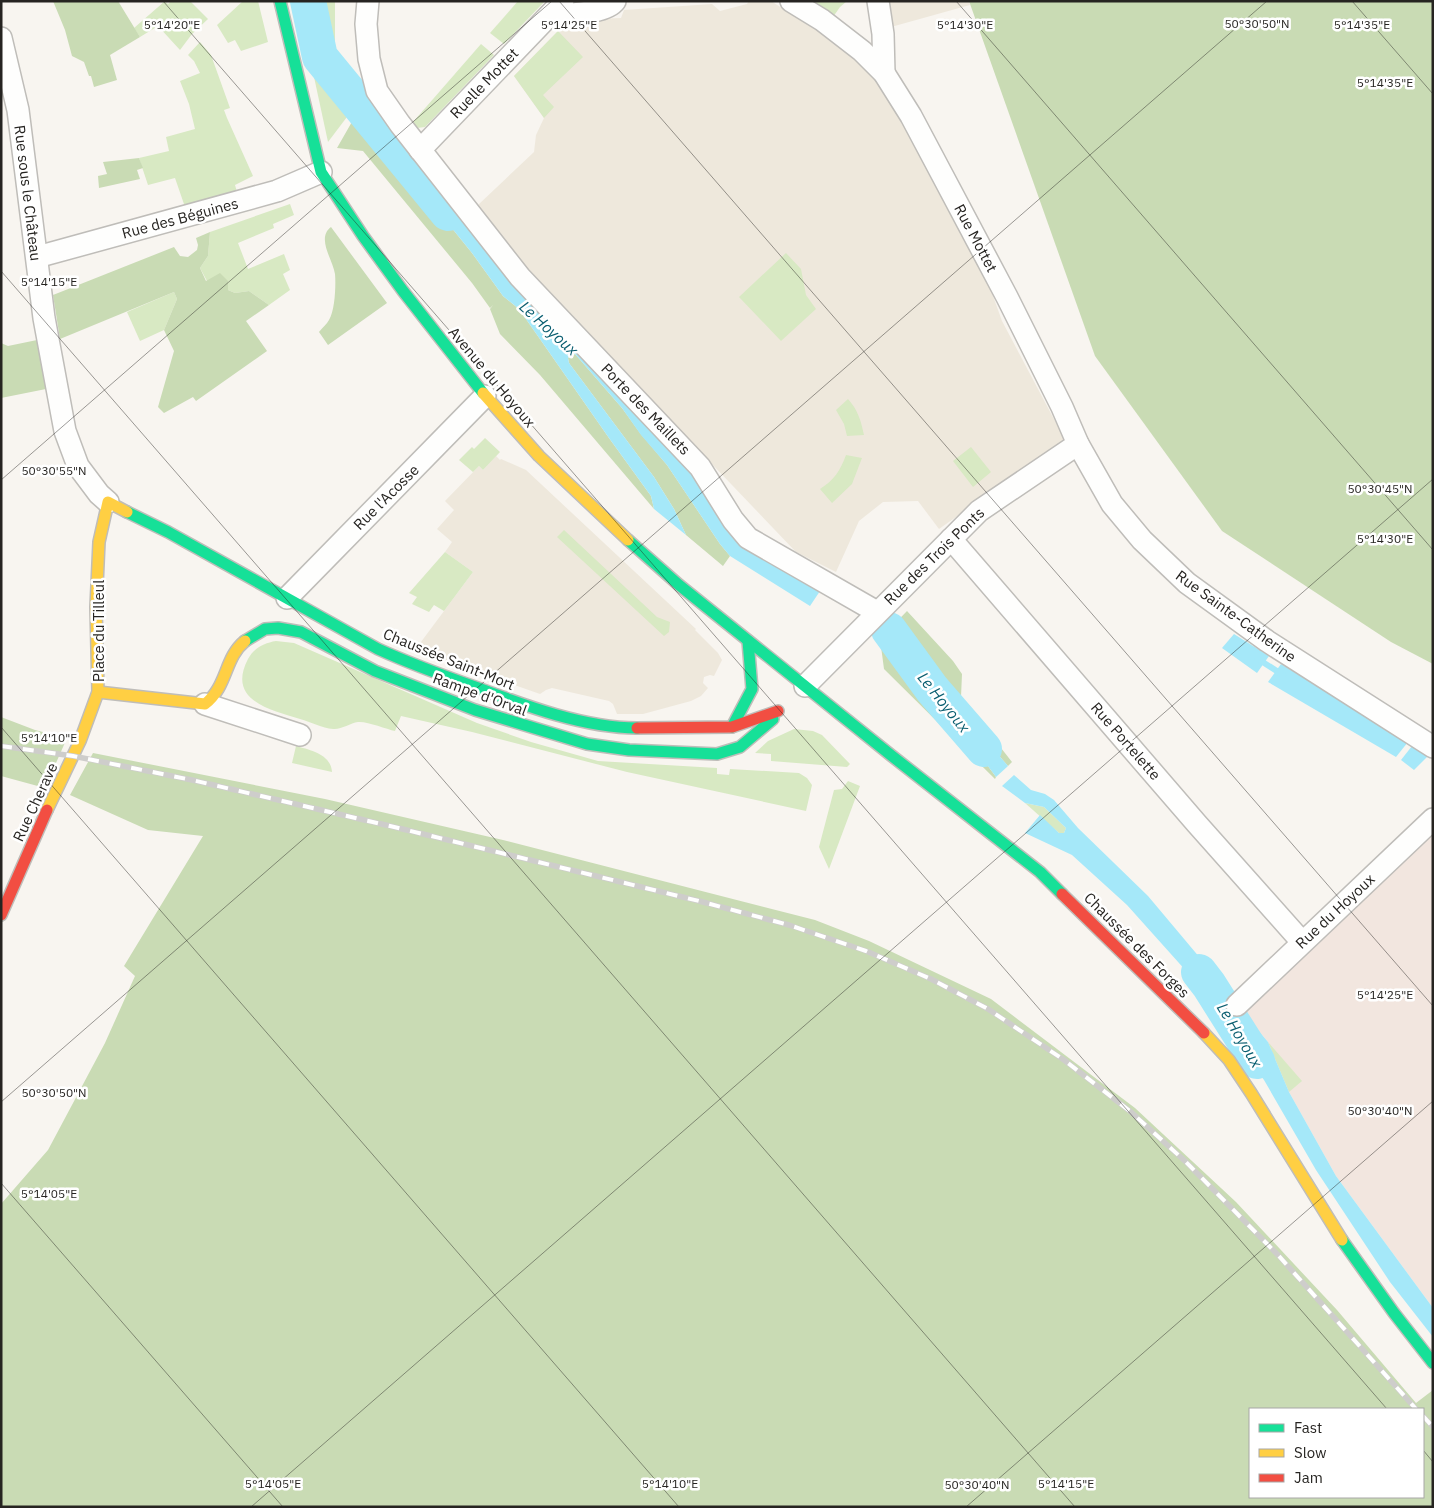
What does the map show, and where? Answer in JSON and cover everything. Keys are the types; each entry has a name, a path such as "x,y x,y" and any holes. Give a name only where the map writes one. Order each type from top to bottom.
{"street":[{"name":"Avenue du Hoyoux","path":"280,1 321,172 343,208 369,244 485,396 539,456 599,514 679,585 748,641 801,689"},
{"name":"Porte des Maillets","path":"368,1 366,24 369,59 378,91 420,150 520,277 700,467 734,520 748,538 839,592 877,612"},
{"name":"Ruelle Mottet","path":"420,150 556,8 596,11 613,4 615,1"},
{"name":"Rue Mottet","path":"791,1 822,20 862,51 884,74 911,116 1007,298 1062,407 1078,444"},
{"path":"878,1 883,34 884,74"},
{"name":"Rue sous le Château","path":"1,38 18,110 44,318 64,431 78,466 99,494 108,502"},
{"name":"Rue des Béguines","path":"37,257 277,191 321,172"},
{"name":"Rue l'Acosse","path":"287,598 485,396"},
{"name":"Rue des Trois Ponts","path":"801,689 979,511 1078,444"},
{"name":"Rue Sainte-Catherine","path":"1078,444 1112,504 1142,540 1187,583 1267,641 1433,747"},
{"name":"Chaussée Saint-Mort","path":"108,502 168,532 378,649 407,662 534,709 593,723 626,728 732,727 747,723 782,708"},
{"name":"Place du Tilleul","path":"108,502 99,542 96,607 98,692 206,704 300,735"},
{"name":"Rue Portelette","path":"952,540 1197,824 1302,942"},
{"name":"Rampe d'Orval","path":"206,704 220,688 226,666 240,646 251,636 265,629 278,628 301,632 375,671 475,710 587,744 629,750 717,754 740,747 771,722 782,708"},
{"path":"732,727 752,689 748,641"},
{"name":"Chaussée des Forges","path":"801,689 1040,872 1206,1035 1228,1060 1251,1093 1347,1248 1394,1314 1433,1363"},
{"name":"Rue Cherave","path":"1,915 56,790 80,741 98,692"},
{"name":"Rue du Hoyoux","path":"1237,1006 1433,819"}],"shaded area":[{"path":"749,1 771,1 827,37 868,71 895,109 988,282 1002,321 1065,440 939,529 918,501 883,502 859,521 836,572 796,552 516,259 478,205 534,152 536,135 544,118 514,76 558,31 594,19 621,18 624,10 712,4 720,11 747,4"},
{"path":"884,1 969,1 970,5 891,27"},
{"path":"496,456 500,460 526,470 696,629 718,653 722,660 714,676 704,677 703,683 708,688 701,696 691,701 643,714 617,714 613,704 609,701 552,688 540,694 415,650 473,572 445,552 452,542 437,529 454,510 445,501 479,466 483,470"},
{"path":"1433,832 1433,1308 1336,1176 1289,1092 1268,1042 1240,1009"}],"green space":[{"path":"53,1 118,1 140,37 110,55 117,80 94,87 84,62 72,56 65,30"},
{"path":"165,1 168,4 171,1 190,1 208,19 192,34 180,50 158,26 140,37 134,28"},
{"path":"243,1 258,1 268,42 241,51 235,40 228,43 217,25"},
{"path":"319,1 335,1 335,62 330,51"},
{"path":"518,1 545,1 504,44 490,33"},
{"path":"807,1 847,1 833,17"},
{"path":"969,1 1433,1 1433,664 1391,642 1222,531 1095,356"},
{"path":"558,31 583,57 543,95 554,107 544,118 514,76"},
{"path":"200,42 211,55 230,108 224,110 253,176 235,185 237,192 185,207 175,178 148,185 139,158 169,151 166,137 195,129 189,104 180,81 200,73 194,61 188,55"},
{"path":"481,44 494,55 425,127 417,128 413,122"},
{"path":"311,63 353,109 328,142"},
{"path":"357,113 374,132 380,130 384,121 420,168 413,180 472,253 503,296 519,309 651,496 654,509 540,375 500,334 490,309 493,305 490,308 472,283 363,151 337,148"},
{"path":"139,158 143,168 137,170 140,179 99,188 98,176 107,174 103,162"},
{"path":"290,204 294,215 273,224 274,228 238,243 248,269 284,254 290,270 283,274 290,290 269,305 249,291 235,293 207,281 200,268 208,256 210,232"},
{"path":"331,227 387,303 328,345 319,332 331,316 335,298 334,268 325,243 325,237"},
{"path":"210,232 208,256 200,268 206,281 220,273 228,281 228,290 235,293 249,291 269,305 246,321 267,351 196,401 193,397 164,413 158,407 174,351 164,330 177,299 174,292 60,339 53,295 174,247 180,256 188,257 197,250 196,238"},
{"path":"786,253 801,269 806,295 816,309 781,341 739,297"},
{"path":"174,292 177,299 164,330 140,341 127,312"},
{"path":"37,340 46,389 1,398 1,343 8,346"},
{"path":"575,354 622,408 667,465 730,556 723,566 686,535 674,509 654,477 569,363 568,358"},
{"path":"848,399 859,416 864,435 847,436 844,424 836,410"},
{"path":"485,438 500,452 483,470 479,466 473,472 459,460 472,447 474,449"},
{"path":"971,447 991,472 973,487 953,461"},
{"path":"846,455 862,458 852,484 832,503 820,489 836,475"},
{"path":"564,530 657,617 670,622 669,632 664,636 557,537"},
{"path":"445,552 473,572 444,611 434,605 429,612 412,604 417,597 409,593"},
{"path":"907,611 953,661 962,674 961,697 1012,762 1008,766 981,735 952,712 952,717 996,777 995,779 884,669 880,639"},
{"path":"276,641 294,643 477,723 531,742 598,761 717,768 717,774 729,775 730,769 799,773 807,778 812,785 806,811 627,772 472,732 401,716 395,731 362,722 336,729 329,728 277,712 255,701 247,694 243,685 243,673 248,659 253,652 267,643"},
{"path":"1,717 35,730 67,738 45,788 1,776"},
{"path":"794,729 813,731 822,735 850,764 847,767 771,761 771,754 755,753 768,741"},
{"path":"296,746 313,751 324,757 331,766 332,772 292,763"},
{"path":"93,753 325,799 503,840 815,920 869,941 991,999 1135,1108 1236,1202 1337,1310 1416,1403 1433,1390 1433,1507 1,1507 1,1204 48,1150 105,1043 135,976 124,966 203,836 148,830 70,795"},
{"path":"848,781 860,786 829,869 819,847 834,790 842,789"},
{"path":"1025,803 1044,807 1066,828 1064,833 1059,833"},
{"path":"1268,1042 1302,1081 1289,1092"}],"water":[{"path":"298,1 319,1 330,51 335,62 362,95 353,109 311,63"},
{"path":"366,99 384,121 380,128 374,132 357,113"},
{"path":"420,168 655,431 699,483 820,591 810,606 730,556 667,465 641,435 622,408 575,354 570,355 568,358 569,363 654,477 674,509 686,535 654,509 651,496 519,309 503,296 472,253 413,180"},
{"path":"1234,634 1269,656 1257,673 1222,648"},
{"path":"1281,664 1408,742 1396,757 1268,682"},
{"path":"952,712 966,717 1008,766 996,777 952,717"},
{"path":"1412,746 1429,755 1414,770 1401,760"},
{"path":"1014,775 1031,790 1045,794 1054,800 1078,828 1148,896 1211,971 1235,1003 1218,1019 1196,982 1127,905 1072,855 1025,833 1040,815 1059,833 1064,833 1066,828 1044,807 1025,803 1002,786"},
{"path":"1240,1009 1268,1042 1289,1092 1336,1176 1433,1308 1433,1337 1390,1282 1316,1170 1264,1080 1223,1025"}],"waterway":[{"name":"Le Hoyoux","path":"308,1 320,57 448,213"},
{"name":"Le Hoyoux","path":"889,630 932,689 984,749"},
{"path":"1258,659 1283,675"},
{"name":"Le Hoyoux","path":"1199,972 1257,1061"}],"railway":[{"path":"1,746 73,756 192,780 699,901 789,925 866,951 931,979 988,1009 1064,1060 1131,1112 1186,1162 1278,1255 1415,1408"},
{"path":"1424,1417 1433,1427"}],"traffic: fast":[{"path":"280,1 321,172 363,236 403,291 483,393"},
{"path":"127,512 168,532 378,649 415,665 556,715 597,724 637,728"},
{"path":"628,540 679,585 1040,872 1062,894"},
{"path":"245,641 265,629 278,628 301,632 375,671 475,710 587,744 629,750 717,754 740,747 773,719"},
{"path":"732,727 752,689 748,641"},
{"path":"1342,1240 1394,1313 1433,1363"}],"traffic: slow":[{"path":"483,393 539,456 628,540"},
{"path":"47,810 80,741 98,692 96,607 99,542 108,502 127,512"},
{"path":"98,692 205,704 218,689 233,655 245,641"},
{"path":"1204,1033 1229,1060 1342,1240"}],"traffic: jam":[{"path":"637,728 732,727 778,711"},
{"path":"1,915 47,810"},
{"path":"1062,894 1204,1033"}]}
